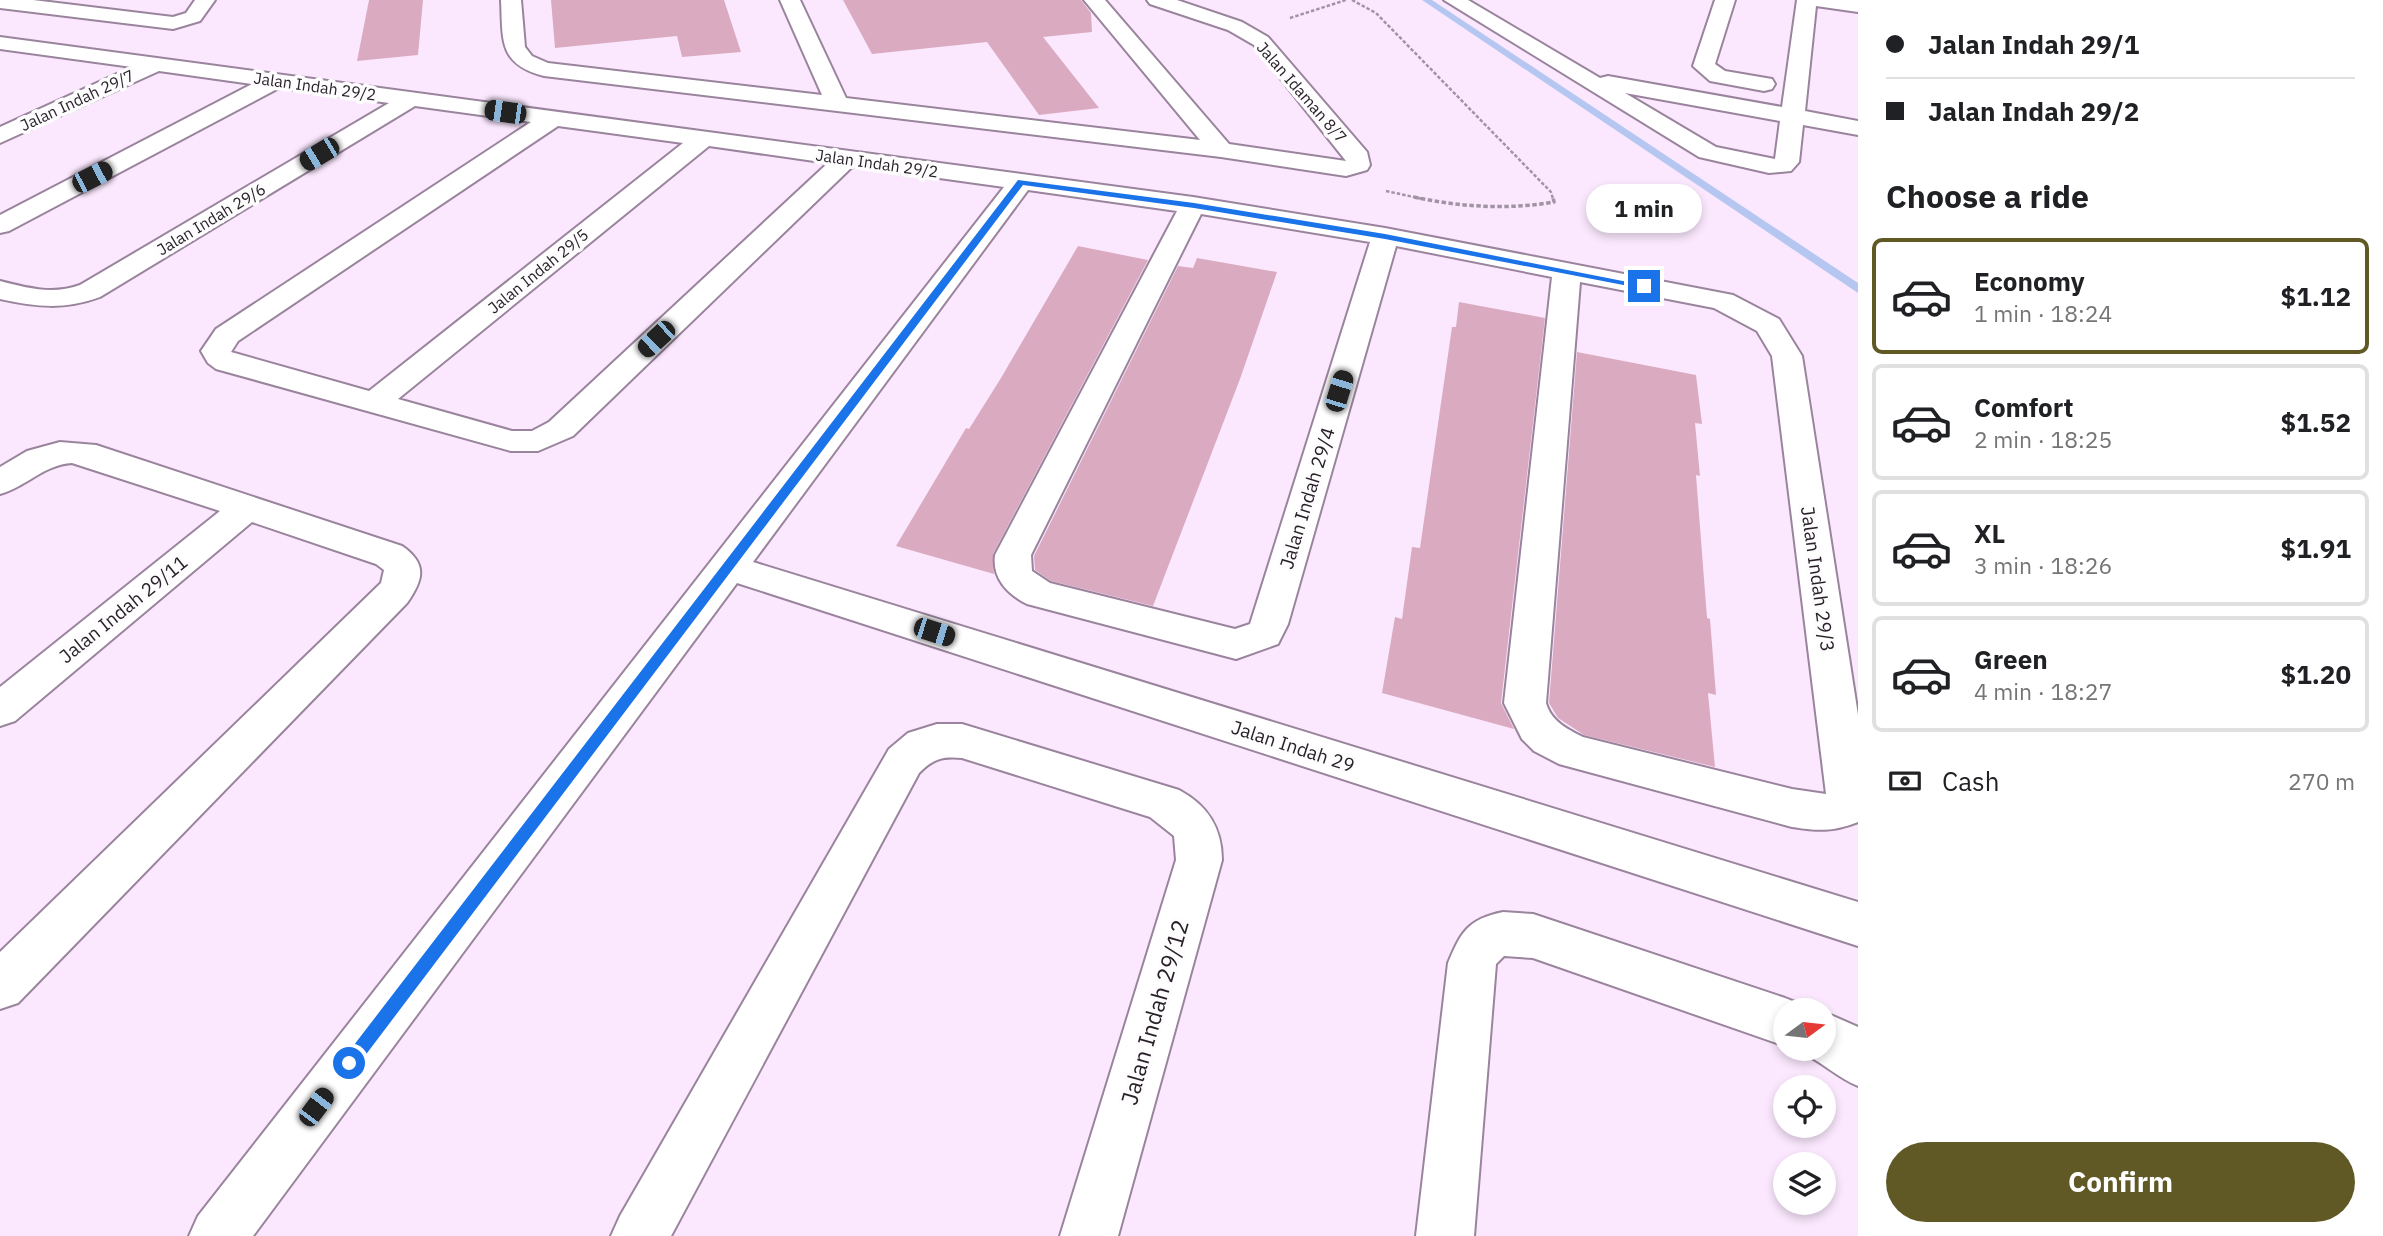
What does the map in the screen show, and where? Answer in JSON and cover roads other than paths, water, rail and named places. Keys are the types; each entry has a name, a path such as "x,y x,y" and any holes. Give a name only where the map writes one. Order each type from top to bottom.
{"street":[{"path":"0,2 173,23 188,21 200,14 205,0"},
{"name":"Jalan Idaman 8/7","path":"511,0 514,48 524,61 544,69 1221,150 1346,169 1358,165 1358,157 1261,41 1236,26 1157,0"},
{"path":"790,0 836,102"},
{"path":"1094,0 1221,150"},
{"path":"1454,0 1708,152 1769,166 1782,166 1787,162 1807,0"},
{"path":"1725,0 1704,66 1718,76 1797,90"},
{"path":"1815,0 1858,6"},
{"name":"Jalan Indah 29/2","path":"7,48 155,65 1194,205 1385,236 1567,271 1723,302 1748,313"},
{"name":"Jalan Indah 29/7","path":"0,136 155,65"},
{"path":"1585,79 1858,128"},
{"path":"0,225 275,81"},
{"name":"Jalan Indah 29/6","path":"0,290 52,301 65,300 90,291 411,99"},
{"path":"552,119 219,343 216,351 219,357 227,362 511,441 531,442 551,436 847,158"},
{"name":"Jalan Indah 29/5","path":"373,402 703,139"},
{"path":"218,1236 1021,182"},
{"name":"Jalan Indah 29/4","path":"1194,205 1013,555 1011,566 1015,578 1025,588 1040,594 1236,644 1264,634 1269,624 1385,236"},
{"name":"Jalan Indah 29/3","path":"1567,271 1525,702 1528,717 1538,732 1555,744 1574,752 1792,808 1824,813 1843,809 1848,793 1787,356 1769,325 1748,313"},
{"path":"0,482 40,457 71,451 84,453 389,555 399,561 404,571 402,582 394,593 0,986"},
{"name":"Jalan Indah 29/11","path":"0,710 246,508"},
{"name":"Jalan Indah 29","path":"727,567 1858,924"},
{"name":"Jalan Indah 29/12","path":"640,1236 904,761 914,749 929,742 946,739 962,741 1163,803 1181,812 1193,826 1200,843 1199,860 1089,1236"},
{"path":"1445,1236 1472,963 1478,946 1492,936 1511,933 1533,936 1773,1018"},
{"path":"1836,1043 1858,1060"}],"waterway":[{"path":"1426,0 1858,289"}]}
